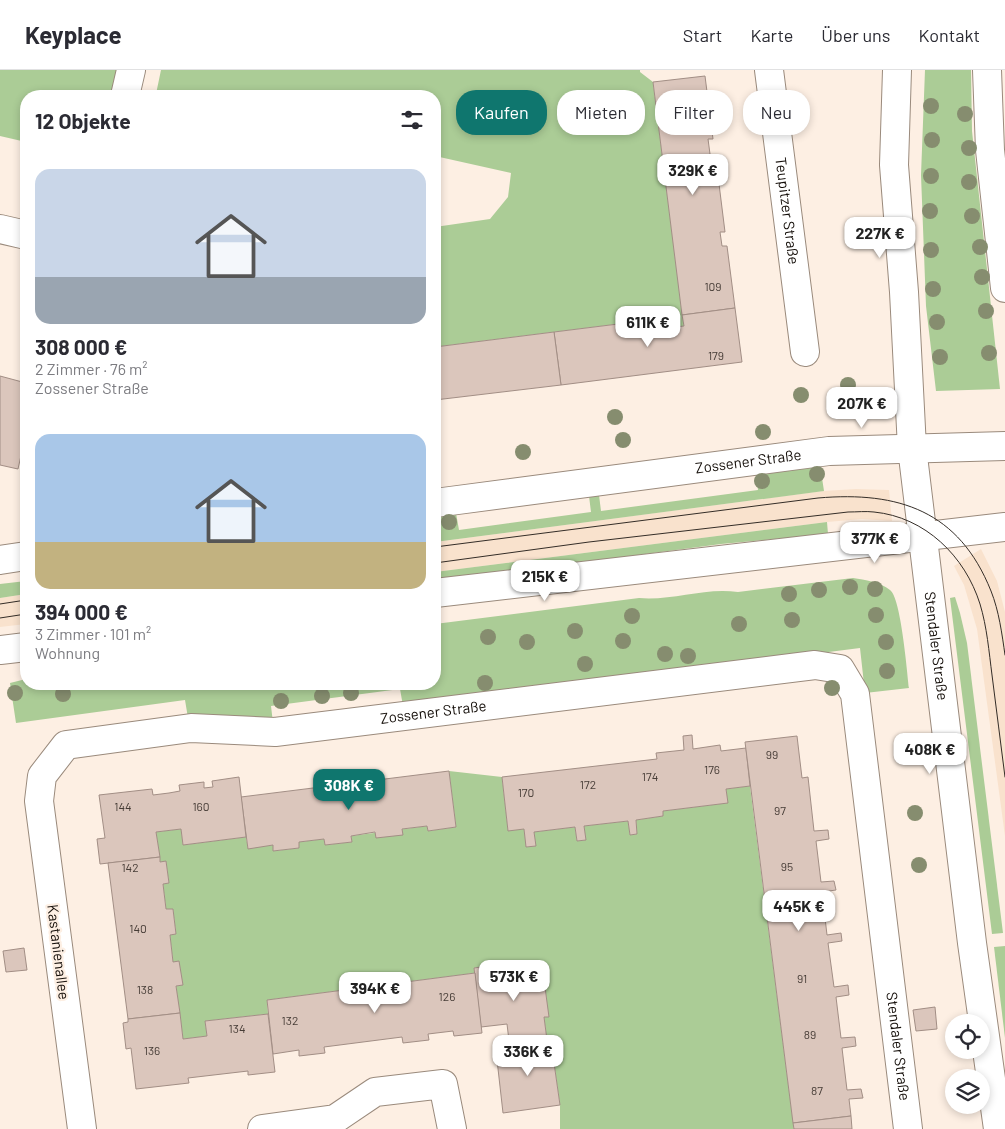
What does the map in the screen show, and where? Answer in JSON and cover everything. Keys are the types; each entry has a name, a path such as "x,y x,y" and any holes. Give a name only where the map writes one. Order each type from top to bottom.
{"main road":[{"path":"126,90 131,70"},
{"name":"Teupitzer Straße","path":"769,70 805,352"},
{"name":"Stendaler Straße","path":"897,70 894,165 904,292 912,448 972,943 998,1129"},
{"path":"987,70 990,150 1005,288"},
{"path":"0,229 20,234"},
{"name":"Zossener Straße","path":"441,502 829,451 1005,446"},
{"path":"441,593 1005,527"},
{"path":"0,560 20,557"},
{"path":"0,650 20,648"},
{"name":"Zossener Straße","path":"42,776 66,745 182,729 275,732 815,665 840,669"},
{"name":"Stendaler Straße","path":"840,669 855,694 908,1129"},
{"name":"Kastanienallee","path":"42,776 38,802 82,1129"},
{"path":"262,1129 335,1119 374,1092 443,1084 452,1129"}],"shaded area":[{"path":"889,490 892,521 862,519 827,522 441,571 441,541 823,491"},
{"path":"981,549 997,581 1005,612 1005,836 977,629 964,585 954,566"},
{"path":"20,595 20,625 0,627 0,598"}],"green space":[{"path":"0,70 117,70 112,90 20,90 20,141 0,136"},
{"path":"161,70 640,70 653,82 655,135 660,135 684,326 660,329 658,319 441,346 441,226 490,219 508,197 511,173 441,157 441,90 157,90"},
{"path":"925,70 971,70 972,131 1000,389 936,391 926,306 921,175"},
{"path":"820,465 824,491 441,541 441,515 456,513 459,530 591,512 589,496 599,495 601,511 758,490 756,474"},
{"path":"827,522 828,534 721,544 441,581 441,571"},
{"path":"853,578 882,585 890,590 897,606 903,636 909,688 865,693 860,648 403,706 400,690 441,690 441,623 639,598 664,598 713,591 738,592"},
{"path":"20,582 20,595 0,598 0,584"},
{"path":"955,597 967,643 1003,933 992,934 950,598"},
{"path":"20,680 20,690 392,690 271,706 273,723 188,718 185,700 16,723 10,683"},
{"path":"449,771 502,777 508,830 524,829 527,847 535,846 534,832 575,827 577,841 585,840 584,826 628,821 630,835 637,834 636,820 663,816 663,811 727,803 726,789 750,786 794,1129 560,1129 560,1105 551,1042 547,1042 544,1017 548,1017 542,965 502,970 501,964 474,968 475,973 267,1000 268,1014 205,1021 207,1036 183,1039 176,986 182,985 179,962 173,962 170,935 176,934 173,909 166,909 163,884 169,883 166,862 160,862 156,832 181,829 183,845 246,837 248,848 273,845 274,851 299,848 299,842 324,839 325,845 352,842 351,836 427,826 428,831 456,827"},
{"path":"1005,946 1005,1038 994,947"}],"building":[{"path":"705,76 707,90 655,90 655,98 653,82"},
{"path":"660,135 712,135 713,139 708,139 712,169 717,168 725,232 720,232 722,246 727,246 735,308 682,315"},
{"path":"735,308 742,362 561,385 554,332 658,319 660,329 684,326 682,315"},
{"path":"554,332 561,385 441,399 441,346"},
{"path":"0,376 20,381 20,460 18,469 0,465"},
{"path":"692,735 693,749 720,745 721,751 746,748 750,786 726,789 728,803 663,811 663,816 636,820 637,834 630,835 628,821 584,826 586,840 577,841 575,827 534,832 536,846 526,847 524,829 508,831 502,777 657,759 656,753 684,750 683,736"},
{"path":"797,736 802,778 808,777 814,831 828,830 829,839 816,841 821,882 834,881 836,890 822,892 827,935 841,933 842,941 828,943 834,987 848,985 849,995 836,997 841,1038 855,1037 856,1046 842,1048 847,1090 861,1089 863,1098 849,1099 851,1116 793,1123 745,742"},
{"path":"449,771 456,827 428,831 427,826 402,829 403,835 376,838 375,832 351,836 352,842 325,845 324,839 299,842 299,848 273,851 273,845 248,849 241,797"},
{"path":"239,777 246,837 183,845 181,829 156,832 160,857 100,864 97,839 105,838 99,795 152,789 153,795 169,793 180,791 179,785 204,782 204,788 213,787 212,781"},
{"path":"160,857 160,862 166,861 169,883 163,884 166,909 173,909 176,934 170,935 173,962 179,961 183,985 176,986 180,1013 128,1019 108,863"},
{"path":"24,948 27,970 6,972 3,951"},
{"path":"501,964 502,970 542,965 549,1017 544,1017 547,1040 510,1049 507,1024 481,1027 474,968"},
{"path":"475,973 482,1033 454,1036 453,1031 428,1034 429,1040 403,1043 402,1037 324,1047 325,1053 299,1056 299,1050 273,1054 267,1000"},
{"path":"935,1007 937,1029 916,1031 913,1010"},
{"path":"180,1013 183,1039 207,1036 205,1021 268,1014 275,1072 248,1075 248,1071 188,1078 189,1083 136,1089 131,1048 126,1049 123,1023 128,1022 128,1019"},
{"path":"547,1040 547,1042 551,1042 560,1105 503,1113 496,1051"},
{"path":"851,1116 852,1129 794,1129 793,1123"}],"tram line":[{"path":"441,546 818,498 875,498 900,503 923,512 944,525 962,542 978,564 991,591 998,615 1005,655"},
{"path":"441,562 589,542 848,512 874,512 893,515 926,531 940,542 953,555 973,586 980,604 988,640 1005,777"},
{"path":"0,604 20,601"},
{"path":"0,618 20,615"}]}
